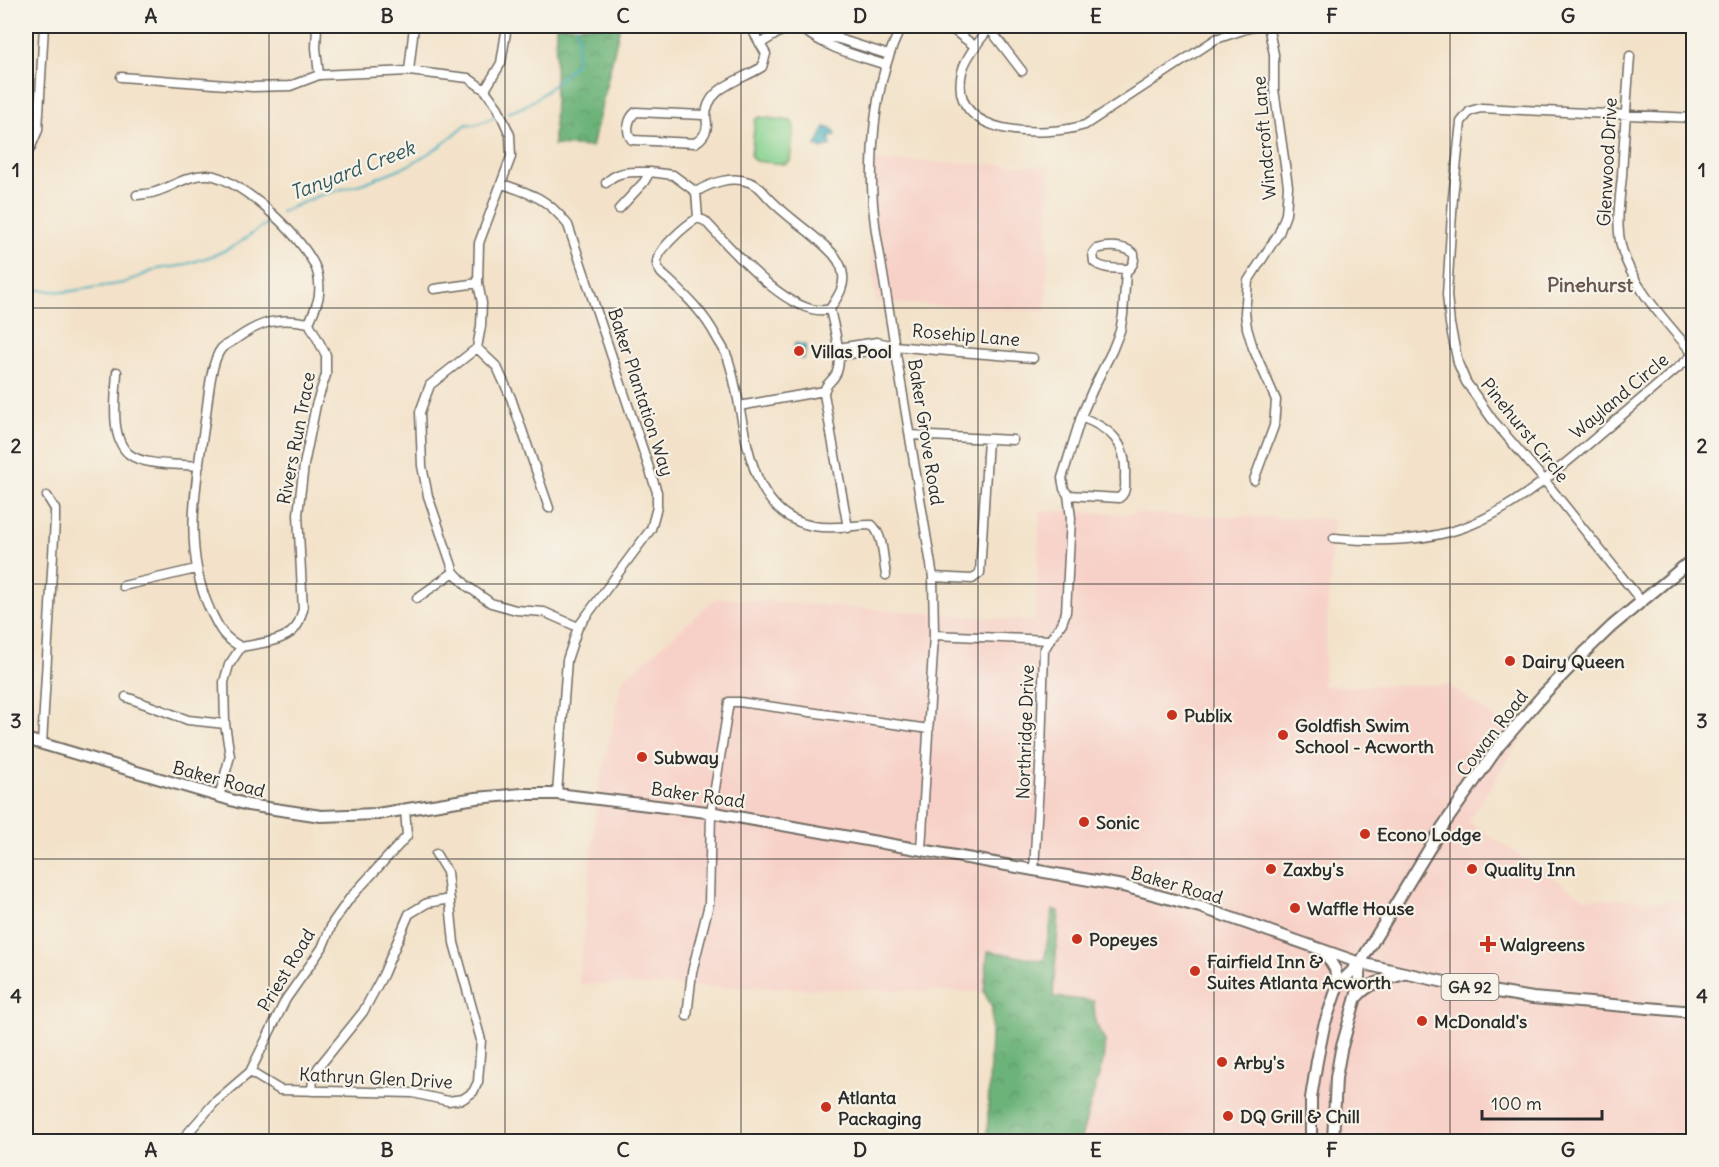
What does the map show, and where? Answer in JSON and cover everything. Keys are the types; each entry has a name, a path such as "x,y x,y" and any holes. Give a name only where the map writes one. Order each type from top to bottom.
{"main road":[{"name":"Cowan Road","path":"1360,963 1443,826 1499,746 1557,680 1612,626 1694,558"},
{"name":"Baker Road","path":"26,739 248,805 321,816 354,816 476,798 522,794 556,794 711,813 1123,886 1189,904 1360,963"},
{"path":"1324,951 1335,969 1338,986"},
{"name":"GA 92","path":"1360,963 1533,998 1694,1012"},
{"path":"1311,1142 1311,1098 1324,1026 1338,986 1360,963"},
{"path":"1333,1142 1336,1078 1341,1050 1356,997 1360,963"},
{"path":"1356,997 1379,982 1406,973"}],"street":[{"path":"26,155 38,130 44,26"},
{"path":"317,26 316,48 319,75"},
{"path":"409,71 414,26"},
{"path":"484,90 501,63 507,26"},
{"path":"706,117 636,112 631,116 628,136 632,140 695,143 703,139 706,132 706,117 706,107 714,93 762,67 766,54 750,26"},
{"path":"760,44 789,26"},
{"path":"803,26 806,31 822,41 886,65"},
{"path":"810,26 829,38 889,55"},
{"path":"820,26 836,34 839,39"},
{"name":"Baker Grove Road","path":"902,26 886,65 874,140 872,191 876,232 933,577 934,635 921,850"},
{"path":"948,26 976,47"},
{"path":"975,26 988,29 1022,71"},
{"path":"988,29 964,66 961,84 966,105 979,120 994,127 1038,131 1071,129 1085,125 1099,118 1139,88 1216,39 1255,26"},
{"name":"Windcroft Lane","path":"1254,480 1274,426 1276,400 1253,348 1247,328 1245,312 1248,282 1279,233 1286,214 1288,186 1274,89 1274,54 1268,26"},
{"name":"Glenwood Drive","path":"1630,56 1619,223 1621,248 1631,272 1645,294 1693,355"},
{"path":"120,77 253,87 290,86 319,75 409,71 468,78 484,90 498,108 510,135 511,157 479,243 478,283 482,303 477,348 430,385 420,412 422,466 428,496 454,572 467,586 491,603 516,610 544,612 578,627"},
{"name":"Pinehurst Circle","path":"1626,114 1481,108 1470,111 1461,122 1453,197 1448,295 1450,324 1458,363 1466,382 1492,418 1642,602"},
{"path":"1626,114 1694,118"},
{"path":"606,183 619,173 650,172 673,175 696,192 698,218"},
{"path":"619,209 644,182 650,172"},
{"path":"137,195 155,192 182,181 208,175 228,180 250,194 310,255 318,272 321,294 309,323 288,319 268,321 244,333 221,349 213,370 192,514 196,569 202,593 226,639 241,647 229,665 224,682 225,724 230,756 219,797"},
{"path":"696,192 726,180 741,180 760,188 797,225 828,248 842,268 844,284 830,309 838,352 836,376 824,391 848,528"},
{"name":"Baker Plantation Way","path":"502,184 531,193 555,208 568,225 657,492 657,507 651,529 578,627 567,660 556,794"},
{"path":"698,218 705,221 767,283 800,304 816,310 830,309"},
{"path":"698,218 670,241 657,260 658,267 700,309 729,360 752,462 759,482 769,500 778,510 799,523 829,529 872,525 876,528 880,540 886,575"},
{"path":"1050,640 1062,623 1066,612 1071,518 1068,495 1062,478 1081,417 1120,331 1126,272 1129,269 1134,259 1134,254 1130,249 1102,247 1093,253 1094,262 1098,266 1129,269"},
{"path":"434,289 478,283"},
{"name":"Rivers Run Trace","path":"241,647 272,641 290,633 298,625 303,610 298,514 304,465 316,405 326,375 326,355 309,323"},
{"name":"Rosehip Lane","path":"838,352 895,346 1033,357"},
{"path":"477,348 497,367 511,398 549,508"},
{"name":"Wayland Circle","path":"1334,538 1368,542 1421,538 1457,530 1488,516 1545,481 1693,355"},
{"path":"117,372 115,422 121,444 129,455 148,462 199,466"},
{"path":"739,406 824,391"},
{"path":"1068,495 1119,498 1125,491 1126,462 1123,449 1102,425 1081,417"},
{"path":"910,435 1013,440"},
{"path":"933,577 972,579 980,573 988,439"},
{"path":"42,744 55,520 55,509 47,496"},
{"path":"123,586 196,569"},
{"path":"417,598 454,572"},
{"name":"Northridge Drive","path":"934,635 1050,640 1044,650 1034,870"},
{"path":"126,697 188,720 225,724"},
{"path":"687,1016 692,972 709,904 711,813 729,702 929,729"},
{"name":"Priest Road","path":"180,1142 215,1102 250,1072 286,999 322,948 333,922 350,898 407,836 408,825 405,809"},
{"name":"Kathryn Glen Drive","path":"250,1072 280,1090 413,1093 448,1101 463,1099 473,1092 478,1082 481,1040 454,943 447,872 436,854"},
{"path":"312,1090 313,1079 318,1068 363,1012 383,975 410,914 427,903 450,899"}],"shaded area":[{"path":"863,160 1050,166 1046,312 876,302"},
{"path":"1040,511 1333,519 1323,686 1449,685 1522,738 1468,821 1584,898 1693,902 1693,1141 1080,1141 1104,1060 1105,1041 1095,1022 1053,998 1059,911 1053,911 1044,961 988,951 984,992 579,984 597,796 622,681 716,598 1035,621"}],"green space":[{"path":"556,26 620,26 592,147 554,145"},
{"path":"759,117 791,121 794,126 790,161 785,164 755,161 751,156 755,120"},
{"path":"1053,910 1059,911 1053,997 1094,1001 1095,1022 1105,1041 1103,1061 1080,1141 987,1141 992,1007 984,992 988,951 1044,961"}],"water":[{"path":"825,127 834,130 836,135 829,138 831,145 822,149 816,146"},
{"name":"Villas Pool","path":"795,343 806,345 804,359 793,357"}],"waterway":[{"name":"Tanyard Creek","path":"507,113 536,99 576,63 577,26"},
{"name":"Tanyard Creek","path":"281,212 318,196 364,183 409,165 439,147 467,124 475,125 495,117"},
{"name":"Tanyard Creek","path":"26,289 65,292 124,283 157,269 180,266 215,255 236,245 270,221"}],"place":[{"name":"Villas Pool","path":"799,351"},
{"name":"Dairy Queen","path":"1510,661"},
{"name":"Publix","path":"1172,715"},
{"name":"Goldfish Swim School - Acworth","path":"1283,735"},
{"name":"Subway","path":"642,757"},
{"name":"Sonic","path":"1084,822"},
{"name":"Econo Lodge","path":"1365,834"},
{"name":"Zaxby's","path":"1271,869"},
{"name":"Quality Inn","path":"1472,869"},
{"name":"Waffle House","path":"1295,908"},
{"name":"Popeyes","path":"1077,939"},
{"name":"Walgreens","path":"1488,944"},
{"name":"Fairfield Inn & Suites Atlanta Acworth","path":"1195,971"},
{"name":"McDonald's","path":"1422,1021"},
{"name":"Arby's","path":"1222,1062"},
{"name":"Atlanta Packaging","path":"826,1107"},
{"name":"DQ Grill & Chill","path":"1228,1116"}],"district":[{"name":"Pinehurst","path":"1590,284"}]}
